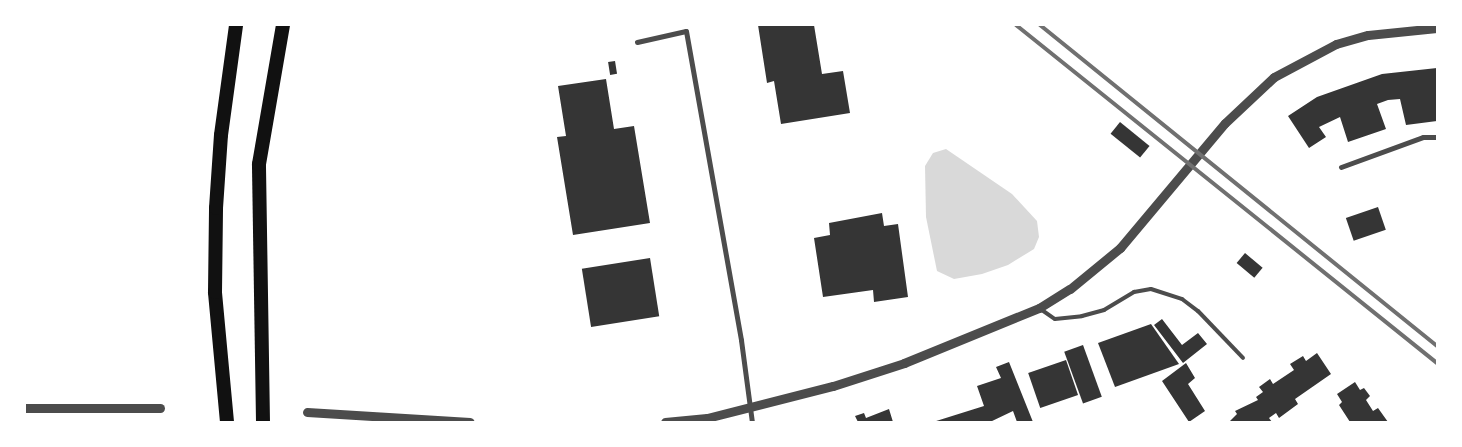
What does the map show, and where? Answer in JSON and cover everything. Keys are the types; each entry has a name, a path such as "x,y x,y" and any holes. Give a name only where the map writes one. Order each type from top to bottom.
{"highway":[{"path":"227,422 215,292 216,208 221,135 236,25"},
{"path":"263,422 259,164 283,25"}],"street":[{"path":"665,422 707,418 749,405 809,393 904,363 1039,308 1070,289 1120,248 1225,123 1274,77 1336,44 1368,35 1437,28"},
{"path":"637,42 686,31 741,340 752,422"},
{"path":"1341,166 1423,136 1437,137"},
{"path":"25,408 160,408"},
{"path":"307,412 470,422"}],"lane":[{"path":"1039,308 1055,319 1082,316 1104,310 1134,292 1151,289 1182,299 1243,358"}],"shaded area":[{"path":"946,149 1012,194 1037,221 1039,237 1034,249 1008,265 982,274 954,279 937,271 926,217 925,166 933,153"}],"building":[{"path":"758,25 814,25 822,74 843,71 850,113 781,124 774,81 767,83"},
{"path":"615,61 617,74 610,75 608,62"},
{"path":"1437,68 1437,121 1406,125 1400,99 1388,100 1377,104 1386,129 1348,142 1340,117 1319,127 1326,137 1309,148 1288,116 1317,97 1382,74"},
{"path":"606,79 614,129 634,126 650,223 573,235 557,137 566,136 558,86"},
{"path":"1120,122 1150,146 1140,158 1111,134"},
{"path":"1378,207 1386,230 1354,241 1346,218"},
{"path":"882,213 884,226 898,224 908,297 874,302 873,290 823,297 814,238 830,235 829,223"},
{"path":"1245,253 1263,268 1254,278 1237,263"},
{"path":"650,258 659,316 591,327 582,269"},
{"path":"1162,319 1182,345 1198,333 1207,344 1183,363 1154,325"},
{"path":"1151,324 1179,364 1115,387 1098,343"},
{"path":"1083,345 1102,397 1083,404 1064,352"},
{"path":"1317,353 1331,374 1295,399 1298,404 1279,418 1276,413 1269,418 1272,422 1229,422 1237,414 1235,411 1258,400 1256,397 1263,392 1259,387 1270,379 1273,384 1294,370 1290,364 1303,356 1306,361"},
{"path":"1066,360 1078,395 1040,408 1028,373"},
{"path":"1009,362 1033,422 1017,422 1013,411 990,422 933,422 984,406 977,386 1001,378 996,367"},
{"path":"1186,363 1195,378 1188,384 1205,411 1189,422 1162,381"},
{"path":"1355,382 1360,390 1364,388 1370,396 1366,400 1373,411 1378,408 1388,422 1350,422 1339,405 1342,402 1337,394"},
{"path":"889,409 893,422 858,422 855,416 864,413 866,418"}],"railway":[{"path":"1016,25 1437,363"},
{"path":"1040,25 1437,346"}]}
